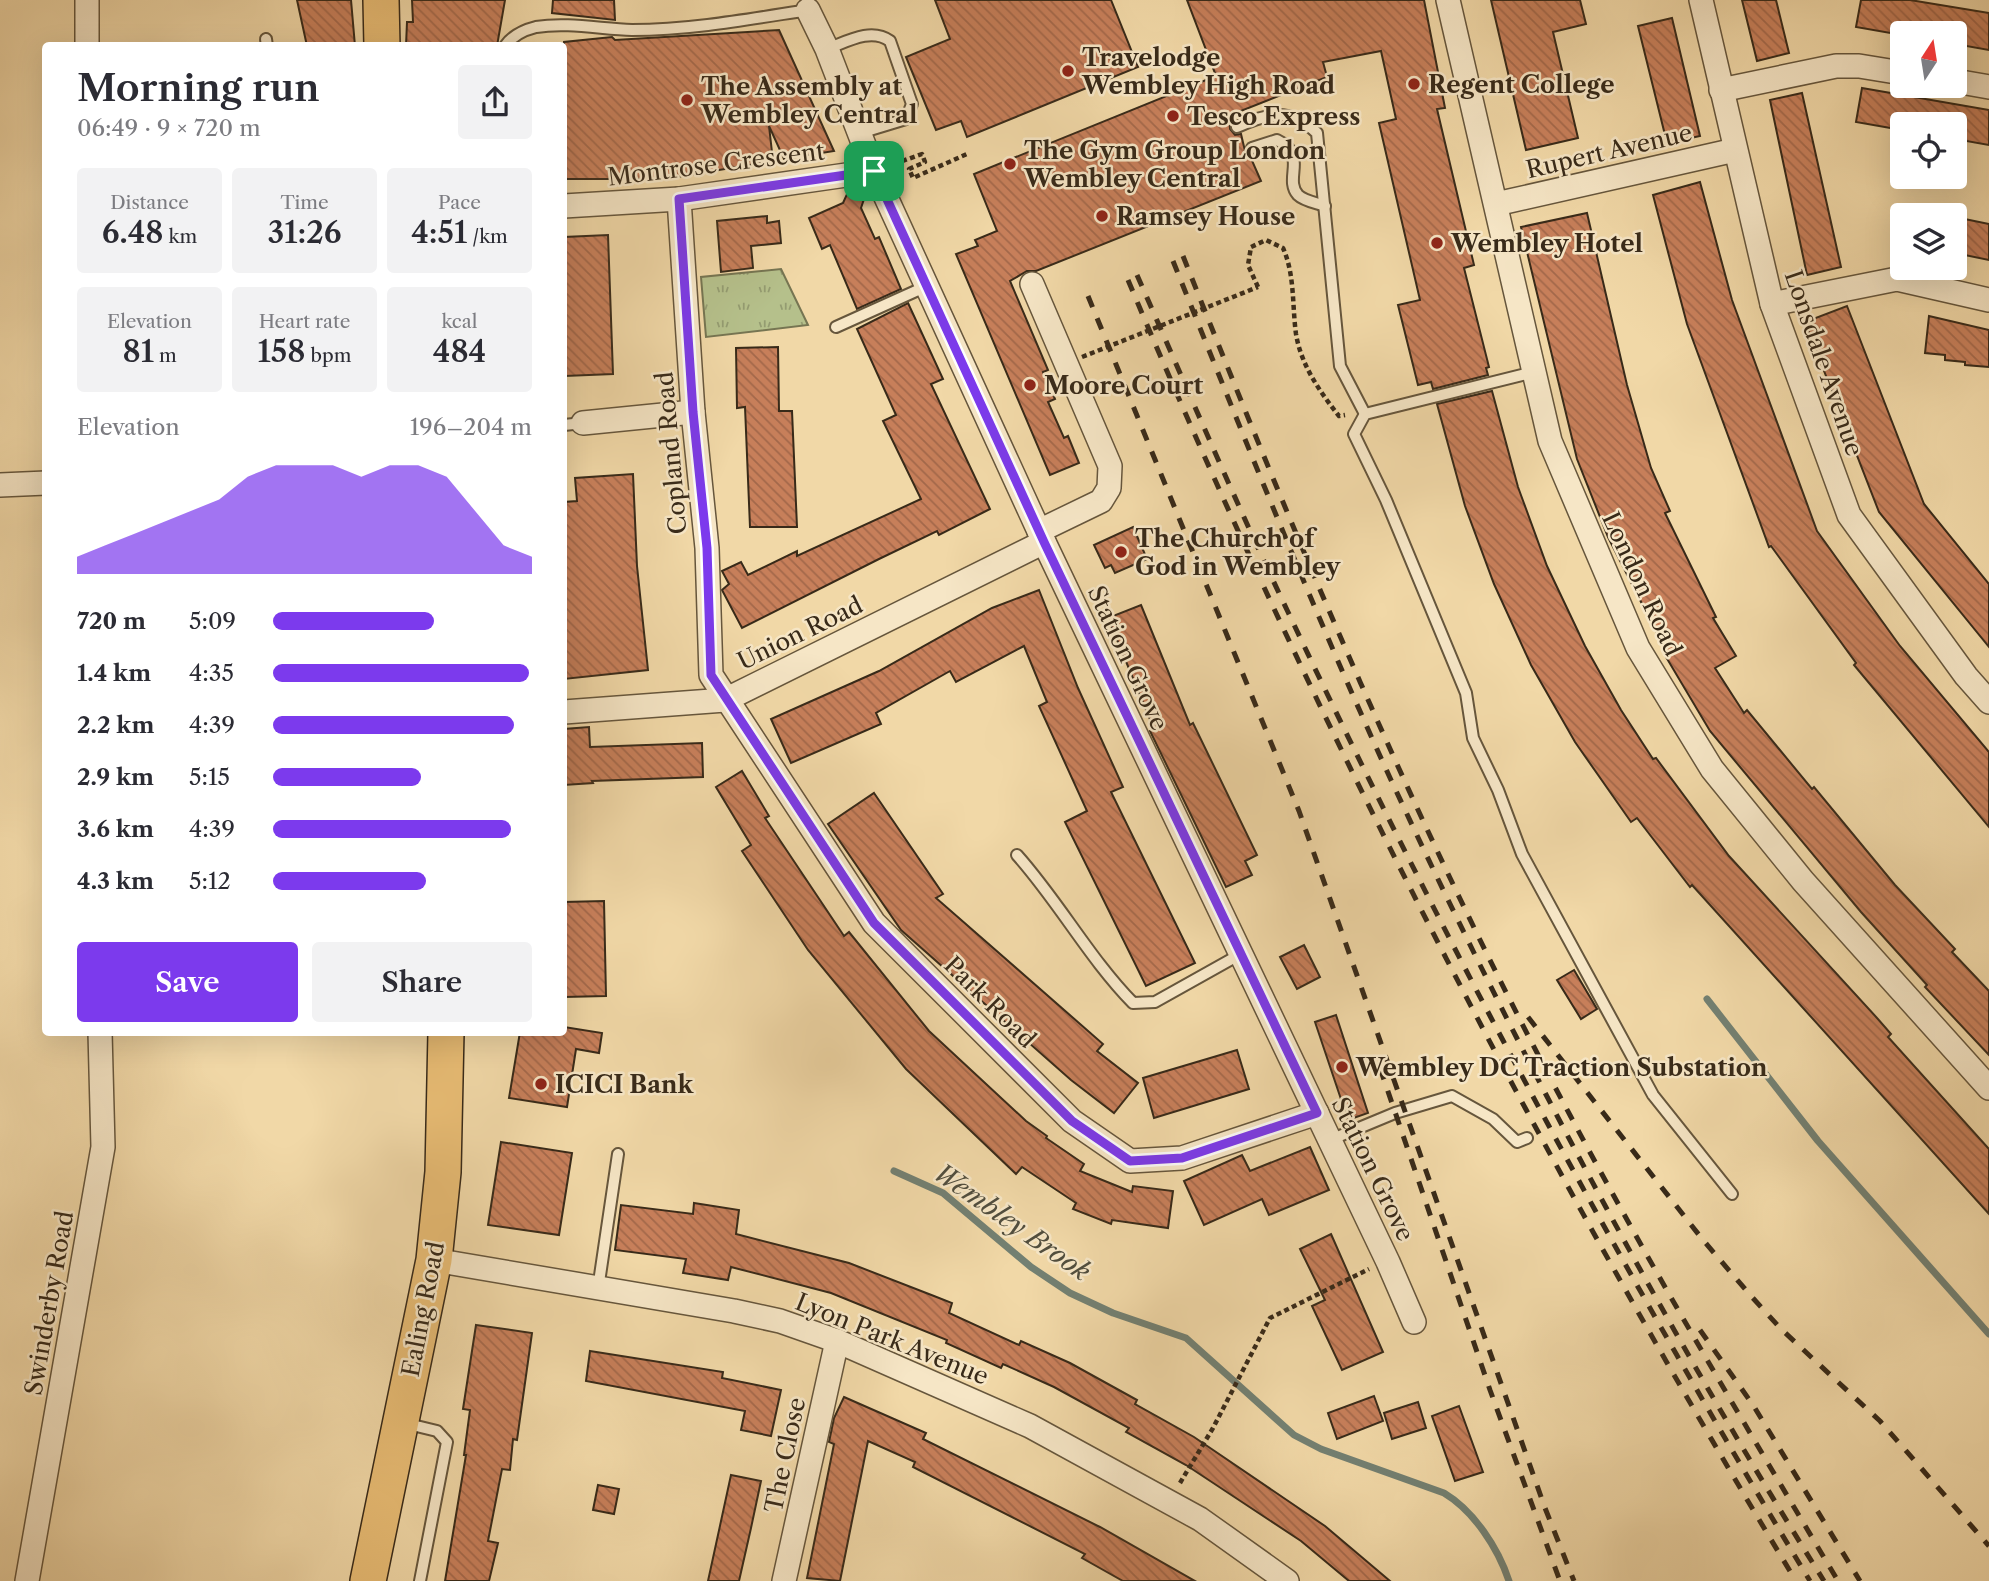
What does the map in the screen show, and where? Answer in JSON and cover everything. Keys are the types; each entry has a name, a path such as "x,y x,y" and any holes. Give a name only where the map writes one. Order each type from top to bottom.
{"main road":[{"path":"381,0 382,42"},
{"name":"Ealing Road","path":"368,1581 434,1260 443,1172 446,1036"}],"street":[{"path":"87,0 87,42"},
{"name":"London Road","path":"1448,0 1550,441 1638,648 1712,769 1803,881 1989,1087"},
{"name":"Lonsdale Avenue","path":"1701,0 1772,304 1849,515 1966,676 1989,702"},
{"name":"Station Grove","path":"808,10 827,49 874,171 1041,537 1388,1262 1414,1322"},
{"path":"1721,90 1836,66 1859,66 1890,71"},
{"path":"1967,83 1989,87"},
{"name":"Rupert Avenue","path":"1496,204 1735,150"},
{"name":"Montrose Crescent","path":"567,206 679,199 874,171"},
{"name":"Copland Road","path":"679,199 693,412 707,548 711,675 725,700"},
{"path":"1772,304 1897,279 1989,300"},
{"name":"Union Road","path":"567,712 725,700 1041,537 1101,501 1109,488 1110,466 1032,284"},
{"path":"573,424 693,412"},
{"path":"0,485 42,483"},
{"name":"Park Road","path":"725,700 874,923 1072,1121 1130,1161 1182,1158 1317,1113"},
{"name":"Swinderby Road","path":"27,1581 103,1147 100,1036"},
{"name":"Lyon Park Avenue","path":"434,1260 734,1311 780,1321 837,1341 1030,1426 1200,1520 1287,1581"},
{"name":"The Close","path":"784,1581 837,1341"}],"lane":[{"path":"508,42 512,37 534,28 556,26 634,30 691,26 808,10"},
{"path":"827,49 870,34 883,36 890,41 912,104 910,112 906,119 860,133"},
{"path":"1237,127 1274,113 1294,116 1317,132 1340,366 1365,414"},
{"path":"1252,148 1277,140 1288,145 1294,154 1296,190 1300,197 1325,206"},
{"path":"836,327 927,286"},
{"path":"1534,372 1365,414 1354,434 1386,499 1466,693 1473,738 1498,790 1522,854 1653,1095 1732,1194"},
{"path":"1017,855 1038,878 1112,982 1133,1003 1155,1002 1239,955"},
{"path":"1330,1140 1395,1113 1452,1096 1493,1119 1517,1142 1527,1138"},
{"path":"598,1290 618,1154"},
{"path":"401,1422 437,1431 447,1441 420,1581"}],"path":[{"path":"897,163 922,154 925,162 909,169 913,178 967,154"},
{"path":"1082,357 1258,287 1248,265 1251,247 1266,240 1283,248 1289,261 1297,338 1310,376 1339,416 1365,414"},
{"path":"1168,1502 1213,1428 1270,1318 1361,1272 1388,1262"}],"green space":[{"path":"781,269 808,325 706,337 701,277"}],"building":[{"path":"297,0 351,0 355,42 306,42"},
{"path":"412,0 505,0 498,42 406,42 407,22 413,22"},
{"path":"553,0 614,0 615,20 552,13"},
{"path":"935,0 1111,0 1138,67 967,137 961,121 936,130 906,57 950,39"},
{"path":"1187,0 1424,0 1445,108 1437,109 1474,265 1464,268 1489,367 1486,368 1488,375 1433,389 1431,382 1418,385 1398,305 1420,300 1379,123 1396,119 1381,51 1323,62 1327,77 1233,114 1235,119 1230,123 1230,129 1235,135 1241,134 1245,151 1261,181 1036,271 1027,271 1010,281 1048,370 1043,372 1055,399 1048,402 1064,438 1068,436 1079,463 1050,475 956,254 978,246 975,240 997,231 974,174 1216,76"},
{"path":"1491,0 1580,0 1586,24 1553,32 1578,138 1526,150"},
{"path":"1742,0 1776,0 1789,53 1757,61"},
{"path":"1861,0 1910,0 1989,13 1989,50 1967,46 1967,21 1890,21 1890,33 1856,27"},
{"path":"1672,18 1700,136 1667,143 1638,26"},
{"name":"The Assembly at Wembley Central","path":"779,30 834,151 784,159 769,126 773,161 665,179 567,179 567,42 564,42 612,37 615,40"},
{"path":"1862,88 1890,93 1890,98 1920,98 1989,110 1989,145 1967,141 1967,112 1890,112 1890,128 1856,122"},
{"path":"1802,93 1841,267 1807,275 1770,100"},
{"path":"1700,182 1732,300 1817,531 1900,646 1989,752 1989,827 1854,665 1856,663 1771,546 1769,547 1687,324 1653,195"},
{"path":"848,192 864,199 861,208 875,239 879,237 901,289 857,309 830,245 822,249 809,218 843,203"},
{"path":"1587,213 1627,385 1651,468 1670,511 1665,513 1716,617 1713,618 1736,656 1715,668 1744,713 1747,710 1895,885 1955,949 1952,952 1989,991 1989,1055 1925,987 1927,985 1861,912 1710,731 1666,657 1668,655 1608,537 1577,459 1521,227"},
{"path":"767,216 767,223 779,221 781,243 751,246 753,268 721,272 717,221"},
{"path":"1967,219 1989,224 1989,260 1967,255"},
{"path":"608,235 613,374 567,376 567,237"},
{"path":"908,303 943,379 931,384 990,509 939,535 937,531 742,628 722,590 729,584 722,571 741,562 748,575 797,551 797,556 921,499 883,421 896,415 857,329"},
{"path":"1847,306 1924,504 1989,584 1989,647 1879,512 1805,322"},
{"path":"1929,316 1989,330 1989,367 1965,365 1965,362 1945,360 1945,355 1925,353"},
{"path":"778,347 779,411 792,411 797,527 750,527 745,407 737,408 736,348"},
{"path":"1492,391 1518,487 1547,566 1585,646 1621,710 1653,759 1656,758 1729,856 1877,1018 1891,1034 1888,1037 1989,1149 1989,1214 1692,885 1690,887 1637,818 1631,822 1575,742 1531,665 1494,584 1465,506 1437,404"},
{"path":"633,474 637,566 648,670 567,679 567,502 577,501 575,478"},
{"name":"The Church of God in Wembley","path":"1133,527 1147,559 1115,573 1111,565 1105,568 1094,545"},
{"path":"1039,590 1078,688 1123,787 1111,792 1195,963 1146,986 1065,822 1087,811 1039,706 1047,702 1024,646 956,682 950,671 876,713 881,724 791,763 771,719 879,671 992,608"},
{"path":"1141,605 1190,725 1193,723 1257,855 1245,861 1252,875 1226,887 1150,731 1154,729 1108,618"},
{"path":"589,727 590,747 702,743 703,777 592,781 593,783 567,785 567,729"},
{"path":"742,771 769,816 765,818 844,936 849,932 929,1031 1026,1121 1084,1164 1080,1171 1132,1192 1133,1186 1173,1191 1168,1228 1112,1220 1111,1224 1073,1209 1076,1203 1022,1167 1016,1174 906,1069 808,950 742,851 751,845 716,787"},
{"path":"874,793 943,894 936,898 1103,1044 1097,1051 1138,1083 1114,1113 1071,1080 901,930 828,824"},
{"path":"604,901 606,996 567,997 567,902"},
{"path":"1304,945 1320,977 1297,989 1280,957"},
{"path":"1574,970 1597,1009 1581,1019 1557,980"},
{"name":"Wembley DC Traction Substation","path":"1336,1015 1368,1113 1348,1120 1315,1022"},
{"path":"567,1027 602,1033 599,1053 576,1049 567,1107 509,1098 519,1036 567,1036"},
{"path":"1237,1050 1249,1089 1154,1118 1143,1078"},
{"path":"501,1142 572,1153 559,1235 488,1225"},
{"path":"1310,1147 1329,1190 1269,1215 1262,1199 1204,1225 1184,1181 1242,1155 1250,1171"},
{"path":"694,1203 739,1210 736,1234 849,1263 952,1303 949,1313 1019,1345 1021,1341 1070,1363 1137,1400 1135,1404 1194,1437 1325,1526 1390,1581 1349,1581 1301,1541 1186,1465 1126,1432 1129,1428 1054,1387 1003,1364 1001,1368 946,1343 947,1340 831,1293 731,1267 728,1280 683,1273 686,1259 615,1250 621,1205 693,1214"},
{"path":"1331,1234 1383,1352 1342,1370 1312,1306 1325,1300 1300,1249"},
{"path":"476,1325 532,1333 517,1440 513,1439 510,1470 502,1469 488,1541 498,1543 489,1581 445,1581 466,1455 470,1410 463,1409"},
{"path":"590,1351 723,1372 722,1378 781,1390 771,1436 741,1430 745,1411 586,1381"},
{"path":"1374,1396 1383,1421 1337,1439 1328,1413"},
{"path":"844,1397 926,1433 923,1439 1100,1527 1195,1581 1123,1581 1082,1558 1085,1554 913,1467 915,1462 868,1441 840,1581 807,1578 834,1444 829,1442 834,1418"},
{"path":"1418,1402 1426,1428 1392,1439 1384,1413"},
{"path":"1459,1406 1483,1472 1455,1481 1432,1416"},
{"path":"731,1475 761,1481 751,1528 739,1581 708,1581"},
{"path":"598,1485 619,1489 614,1514 593,1510"}],"waterway":[{"path":"1707,999 1818,1141 1989,1334"},
{"name":"Wembley Brook","path":"894,1171 943,1193 1031,1267 1070,1293 1113,1313 1186,1338 1294,1435 1321,1449 1444,1493 1465,1510 1484,1531 1509,1581"}],"railway":[{"path":"1183,256 1317,584 1464,907 1516,1012 1635,1235 1838,1581"},
{"path":"1173,261 1334,652 1391,780 1490,985 1650,1287 1706,1386 1824,1581"},
{"path":"1137,275 1288,612 1472,982 1670,1344 1810,1581"},
{"path":"1128,280 1277,614 1438,942 1611,1265 1796,1581"},
{"path":"1088,296 1299,811 1545,1508 1574,1581"},
{"path":"1528,1017 1703,1240 1751,1296 1781,1329 1880,1421 1989,1546"},
{"path":"1380,1068 1490,1390 1560,1581"},
{"path":"1700,1330 1753,1405 1860,1581"}],"place":[{"name":"Travelodge Wembley High Road","path":"1068,71"},
{"name":"Regent College","path":"1414,84"},
{"name":"The Assembly at Wembley Central","path":"687,100"},
{"name":"Tesco Express","path":"1173,116"},
{"name":"The Gym Group London Wembley Central","path":"1010,164"},
{"name":"Ramsey House","path":"1102,216"},
{"name":"Wembley Hotel","path":"1437,243"},
{"name":"Moore Court","path":"1030,385"},
{"name":"The Church of God in Wembley","path":"1121,552"},
{"name":"Wembley DC Traction Substation","path":"1342,1067"},
{"name":"ICICI Bank","path":"541,1084"}],"route":[{"path":"874,171 1044,542 1239,955 1317,1113 1182,1158 1130,1161 1072,1121 874,923 711,675 707,548 693,412 679,199 874,171"}]}
